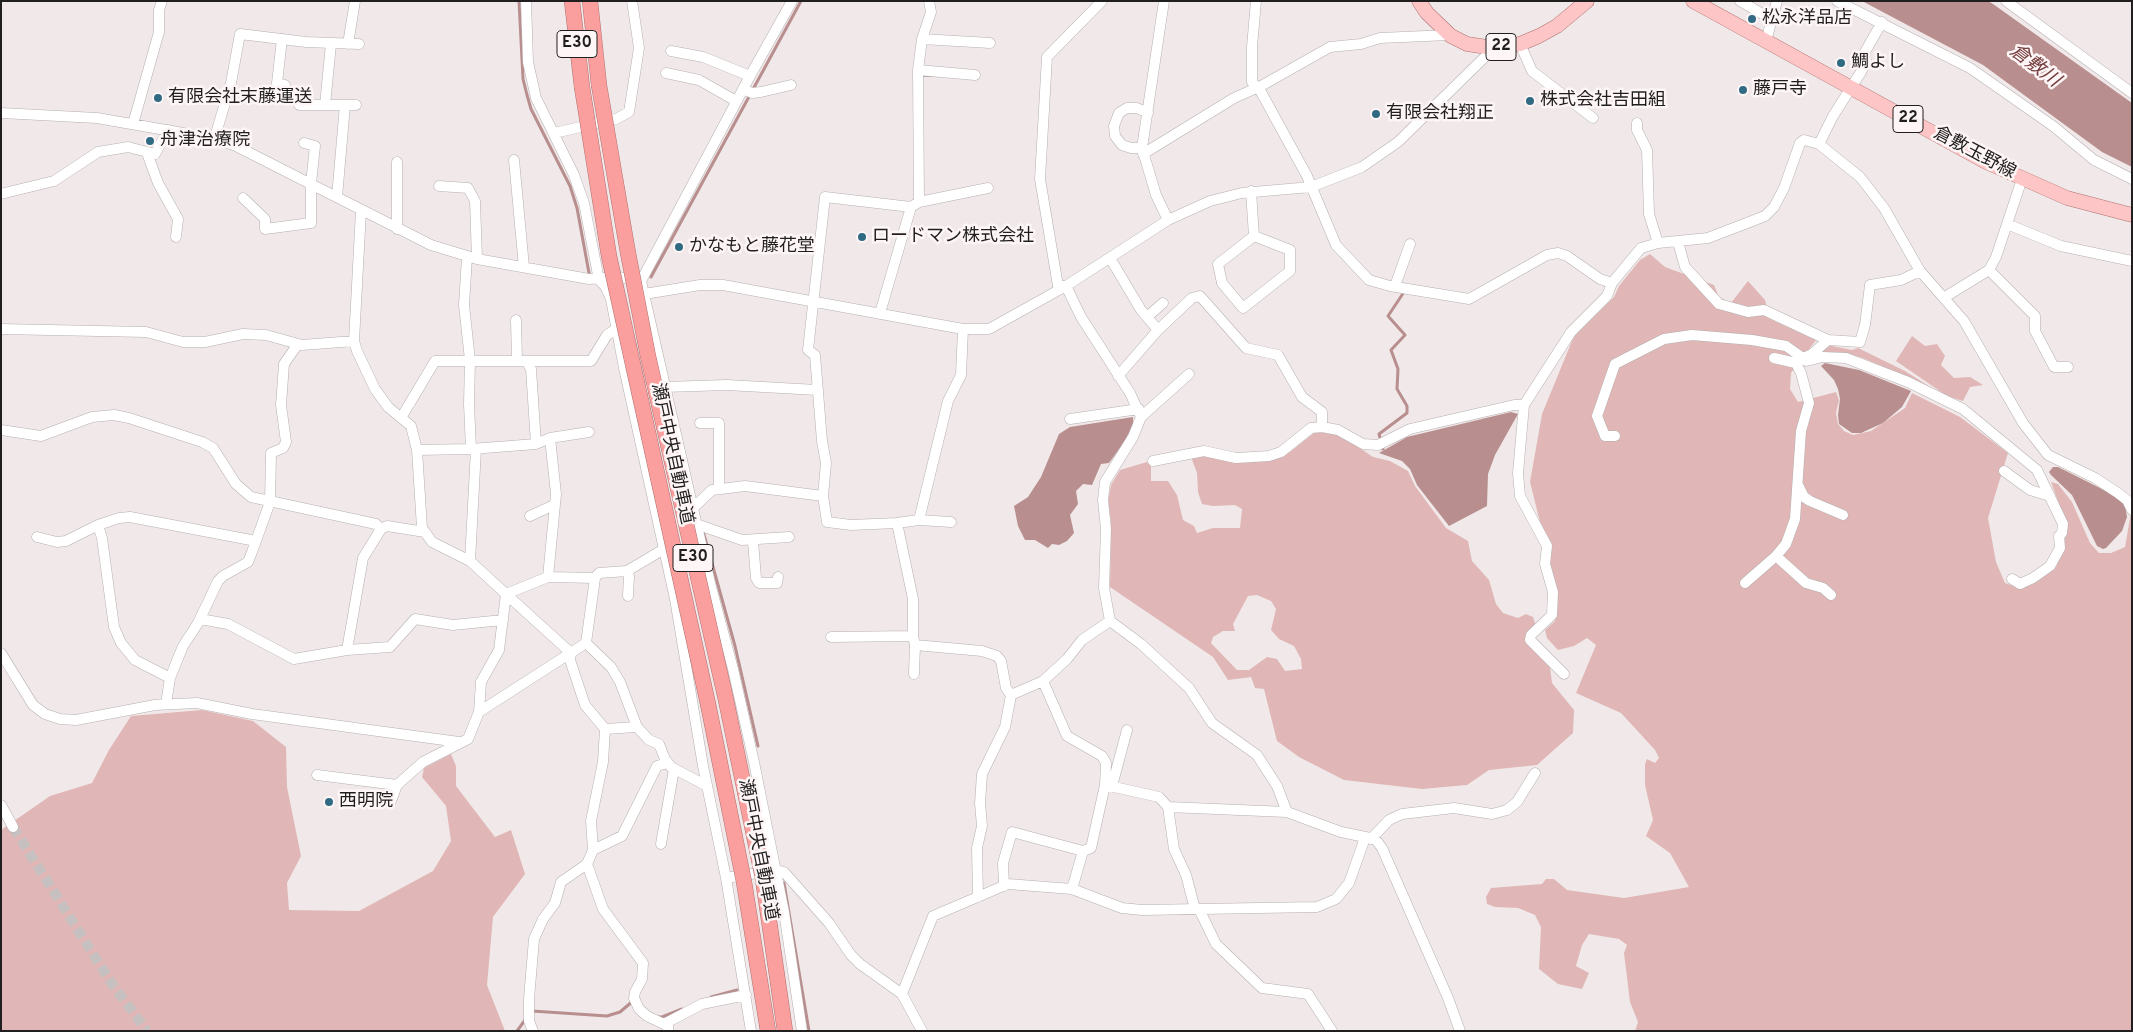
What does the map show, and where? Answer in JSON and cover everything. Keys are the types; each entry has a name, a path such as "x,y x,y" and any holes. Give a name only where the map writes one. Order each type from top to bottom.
{"highway":[{"name":"瀬戸中央自動車道","path":"572,1 582,87 609,256 708,704 759,964 768,1031"},
{"name":"瀬戸中央自動車道","path":"590,1 599,85 628,253 648,356 726,700 763,879 785,1031"}],"main road":[{"name":"22","path":"1419,1 1426,12 1449,35 1467,44 1494,48 1520,44 1557,26 1587,1"},
{"name":"倉敷玉野線","path":"1694,1 1959,148 2022,179 2067,198 2132,215"}],"street":[{"path":"133,124 159,32 159,10 162,1"},
{"path":"348,44 355,1"},
{"path":"526,1 531,78 536,98 574,175 584,203 599,280 605,286 611,299 628,389 675,599 707,786 726,878 751,1031"},
{"path":"554,133 616,119 628,112 638,48 632,1"},
{"path":"747,91 750,76 792,1"},
{"path":"880,313 915,204 918,70 922,39 931,12 929,1"},
{"path":"1066,286 1058,286 1040,179 1047,57 1102,1"},
{"path":"1164,1 1143,151 1156,195 1168,220"},
{"path":"1256,1 1252,82 1307,176 1336,245 1369,280 1465,298 1474,298 1551,253 1567,256 1600,279 1612,283"},
{"path":"1740,1 1771,19"},
{"path":"1766,41 1777,1"},
{"path":"1837,1 1970,68 2053,126 2094,160 2132,179"},
{"path":"2006,1 2132,93"},
{"path":"1819,144 1866,60 1865,52 1882,22"},
{"path":"214,140 231,83 240,34 331,44 359,44"},
{"path":"1148,113 1137,108 1127,108 1119,113 1114,126 1116,136 1122,145 1143,151 1234,98 1257,88 1330,47 1361,44 1380,38 1449,35"},
{"path":"282,39 277,83 285,85"},
{"path":"922,39 990,43"},
{"path":"325,105 331,44"},
{"path":"1520,44 1532,71 1593,118"},
{"path":"644,294 700,285 723,285 963,329 990,328 1066,286 1168,220 1210,202 1251,191 1311,187 1362,167 1398,142 1494,48"},
{"path":"671,51 703,57 750,76"},
{"path":"918,70 975,75"},
{"path":"666,73 699,80 736,101"},
{"path":"791,85 747,91 736,101 641,281 696,524 733,670 776,870 802,1031"},
{"path":"299,105 356,105"},
{"path":"336,197 344,105"},
{"path":"1,113 97,118 168,130 234,145 431,245 472,258 599,280 618,277 641,281"},
{"path":"1637,123 1637,130 1647,150 1649,214 1658,243"},
{"path":"1,194 54,181 98,152 128,147 156,154 168,130"},
{"path":"1564,674 1530,640 1530,635 1550,619 1553,592 1545,564 1547,546 1520,496 1518,474 1524,405 1571,332 1607,296 1612,283 1641,248 1658,243 1708,238 1737,229 1765,216 1774,207 1784,188 1800,143 1804,140 1819,144 1860,177 1884,208 1920,271 1946,298 1964,321 2023,423 2048,455 2095,478 2118,493 2126,500 2132,510"},
{"path":"243,198 265,219 265,229 310,223 311,183 315,146 304,143"},
{"path":"147,153 158,183 178,219 176,237"},
{"path":"514,160 524,267"},
{"path":"396,162 397,229"},
{"path":"1946,298 1989,270 2022,179"},
{"path":"438,186 468,188 475,202 472,258 464,305 470,360 468,404 474,449 470,561"},
{"path":"951,522 919,520 851,525 827,522 823,496 826,463 817,390 815,355 808,350 812,300 825,197 915,204 988,188"},
{"path":"1251,191 1254,236"},
{"path":"361,211 354,341 356,351 375,389 388,407 411,426 416,450 422,528 432,542 470,561 571,653"},
{"path":"2007,224 2061,246 2132,261"},
{"path":"1254,236 1290,250 1290,271 1243,308 1222,284 1218,264 1254,236"},
{"path":"1678,242 1685,266 1719,304 1748,312 1764,310 1828,340 1860,342 1865,325 1870,285 1901,280 1920,271"},
{"path":"1396,284 1410,244"},
{"path":"1110,258 1147,317 1158,330"},
{"path":"1989,270 2035,316 2035,331 2054,366 2068,367"},
{"path":"1066,286 1081,317 1140,413 1133,437 1105,482 1103,500 1106,529 1104,588 1110,621 1141,644 1188,688 1212,723 1257,755 1277,786 1287,812"},
{"path":"1118,376 1158,330 1192,298 1200,296 1246,348 1278,355 1302,398 1322,412 1322,427"},
{"path":"1147,317 1163,303"},
{"path":"516,320 522,361 531,369 536,444"},
{"path":"1,329 146,332 183,342 205,342 243,334 266,335 298,344 354,341"},
{"path":"401,418 435,361 591,360 607,335 616,329"},
{"path":"919,520 948,401 961,375 963,329"},
{"path":"1615,436 1605,436 1597,416 1615,364 1664,339 1692,335 1752,340 1786,346 1799,361 1809,403 1801,431 1795,519 1786,544 1776,556 1745,583"},
{"path":"1799,361 1812,354 1828,340"},
{"path":"166,704 170,678 183,646 200,619 218,581 223,576 248,562 256,541 270,502 271,453 284,448 286,442 281,405 284,364 298,344"},
{"path":"1774,358 1799,361 1831,357 1853,360 1908,382 1963,409 2037,470 2063,524 2062,533 2059,536 2060,548 2050,566 2024,583 2020,584 2012,579"},
{"path":"1070,419 1140,413 1189,374"},
{"path":"628,389 727,385 817,390"},
{"path":"1154,461 1204,451 1236,458 1269,456 1281,452 1311,428 1322,427 1338,430 1363,444 1381,444 1410,429 1514,405 1524,405"},
{"path":"1,430 41,436 92,417 114,415 129,418 202,442 213,448 220,456 236,484 251,497 376,524 381,528"},
{"path":"700,423 719,423 719,488"},
{"path":"416,450 474,449 536,444 550,438 589,432"},
{"path":"548,577 556,494 550,438"},
{"path":"2037,470 2048,455"},
{"path":"2004,470 2030,490 2050,496"},
{"path":"1798,484 1804,497 1844,515"},
{"path":"693,508 712,490 719,488 745,486 823,496"},
{"path":"530,516 554,505"},
{"path":"37,537 57,542 66,541 98,525 119,518 130,517 256,541"},
{"path":"897,523 913,599 914,674"},
{"path":"696,524 725,536 753,541 789,537"},
{"path":"98,525 102,538 114,627 121,643 135,660 170,678"},
{"path":"347,650 363,558 381,528 387,526 425,532"},
{"path":"753,541 756,578 759,583 777,583 778,577"},
{"path":"479,712 586,643 595,578 599,573 627,571 664,549"},
{"path":"1776,556 1806,583 1823,588 1831,595"},
{"path":"627,571 629,576 628,596"},
{"path":"506,594 548,577 595,578"},
{"path":"391,801 396,785 423,762 468,739 479,712 481,682 499,650 506,594"},
{"path":"200,619 228,624 294,660 347,650 390,647 415,619 453,625 503,620"},
{"path":"1011,695 1044,680 1067,659 1082,640 1110,621"},
{"path":"832,637 914,641 982,651 997,656 1001,661 1006,688 1011,695 1005,727 982,774 980,803 982,826 977,848 978,897"},
{"path":"586,643 615,674 637,727 649,740 659,744 671,766 661,844"},
{"path":"1,653 33,705 45,714 60,719 76,720 166,704 197,703 252,714 459,742"},
{"path":"533,1031 529,1021 528,999 534,939 542,919 555,903 561,882 587,864 593,850 591,821 603,762 605,729 582,698 570,660 571,653"},
{"path":"1044,680 1063,730 1067,736 1102,756 1106,763 1109,785"},
{"path":"605,729 637,727"},
{"path":"1004,886 1003,863 1012,832 1083,851 1091,848 1127,730"},
{"path":"593,850 622,836 657,766 671,766 707,786"},
{"path":"902,994 933,916 1004,886 1016,884 1072,889 1122,908 1142,910 1317,907 1336,899 1349,883 1368,838 1388,820 1402,814 1454,808 1492,814 1507,810 1517,802 1534,773"},
{"path":"317,775 396,785"},
{"path":"1109,785 1159,798 1168,807 1174,849 1186,875 1197,909 1216,944 1262,988 1308,994 1332,1031"},
{"path":"1,805 13,827"},
{"path":"1168,807 1287,812 1341,832 1375,839 1382,848 1448,998 1460,1031"},
{"path":"1072,889 1083,851"},
{"path":"587,864 603,909 643,963 642,979 634,992 634,998 639,1009 647,1016 666,1027 702,1004 746,995"},
{"path":"726,878 776,870 784,872 860,964 902,994 922,1031"}],"shaded area":[{"path":"1650,254 1665,267 1714,285 1719,297 1731,303 1748,281 1765,300 1770,319 1816,340 1791,373 1790,389 1798,402 1836,392 1839,400 1836,413 1838,424 1844,431 1853,435 1871,431 1905,408 1912,393 1960,417 2008,453 1988,518 1996,562 2005,583 2023,589 2056,567 2068,529 2051,482 2058,484 2072,502 2090,543 2099,553 2111,553 2125,547 2132,507 2132,1031 1635,1031 1638,1022 1630,1002 1624,953 1627,945 1619,939 1589,934 1582,945 1576,966 1589,973 1582,989 1558,984 1539,969 1541,927 1535,915 1518,908 1495,907 1487,904 1486,897 1491,888 1542,884 1546,879 1554,879 1567,890 1624,898 1689,887 1670,853 1646,836 1653,820 1645,785 1645,764 1647,759 1655,763 1659,758 1655,750 1621,713 1576,693 1596,645 1587,638 1574,646 1558,650 1547,638 1545,630 1555,621 1558,594 1530,482 1542,414 1574,336 1614,297 1619,286 1640,260"},
{"path":"1912,336 1925,346 1937,344 1945,356 1941,365 1954,378 1970,377 1983,385 1970,387 1963,401 1947,396 1896,361"},
{"path":"1827,345 1852,350 1858,348 1905,371 1935,390 1863,358 1845,353 1827,352 1816,354"},
{"path":"1327,432 1342,436 1373,457 1390,461 1408,471 1415,486 1446,528 1468,541 1472,561 1489,580 1496,604 1503,613 1518,618 1526,614 1533,617 1536,626 1527,633 1550,667 1552,683 1574,710 1573,733 1537,765 1489,770 1467,785 1422,789 1344,780 1299,757 1277,741 1264,689 1255,688 1251,677 1228,680 1213,657 1110,587 1111,521 1108,502 1111,485 1120,470 1147,462 1151,466 1151,481 1168,481 1177,495 1183,520 1194,526 1197,533 1213,528 1240,528 1242,509 1235,505 1213,506 1202,504 1198,492 1197,473 1191,457 1204,456 1244,463 1270,460 1290,452 1314,433","holes":["1257,595 1271,601 1276,609 1271,630 1279,639 1294,646 1301,659 1302,669 1285,671 1277,659 1267,657 1249,670 1237,670 1211,643 1213,637 1223,631 1235,631 1233,624 1248,596"]},
{"path":"202,710 253,721 286,747 287,787 301,856 287,883 289,910 359,911 433,871 451,841 446,806 422,777 424,768 451,754 456,766 456,786 495,837 511,830 525,874 493,917 487,985 505,1031 1,1031 1,830 50,796 92,783 109,750 131,716"}],"water":[{"name":"倉敷川","path":"1862,1 1988,1 1993,4 2132,103 2132,167 2102,152 1983,65"},
{"path":"1825,363 1859,370 1911,391 1902,407 1883,423 1861,433 1852,433 1839,424 1840,399 1838,389 1834,380 1821,366"},
{"path":"1511,412 1518,414 1495,455 1488,474 1487,506 1449,526 1417,485 1410,469 1402,461 1379,453 1407,437"},
{"path":"1133,417 1133,424 1125,441 1109,463 1101,464 1092,485 1083,484 1076,491 1078,504 1070,515 1074,533 1067,541 1059,545 1052,544 1048,548 1035,540 1025,540 1018,526 1014,506 1028,497 1041,477 1059,434 1070,427"},
{"path":"2053,467 2058,467 2110,493 2125,505 2127,517 2122,531 2106,548 2103,549 2097,546 2072,495 2049,472"}],"waterway":[{"path":"519,1 523,79 527,95 531,109 570,186 577,208 589,273"},
{"path":"651,277 801,1"},
{"path":"1383,449 1379,434 1407,413 1407,406 1397,389 1398,369 1391,350 1405,335 1388,316 1404,292"},
{"path":"703,531 735,646 758,746"},
{"path":"784,883 809,1031"},
{"path":"711,997 737,990"},
{"path":"532,1011 607,1016 620,1012 633,1001"},
{"path":"657,1017 662,1017 682,1009"},
{"path":"517,1031 525,1020"}],"tunnel":[{"path":"13,827 112,984 147,1031"}],"place":[{"name":"松永洋品店","path":"1752,19"},
{"name":"鯛よし","path":"1841,63"},
{"name":"藤戸寺","path":"1743,90"},
{"name":"有限会社末藤運送","path":"158,98"},
{"name":"株式会社吉田組","path":"1530,101"},
{"name":"有限会社翔正","path":"1376,114"},
{"name":"舟津治療院","path":"150,141"},
{"name":"ロードマン株式会社","path":"862,237"},
{"name":"かなもと藤花堂","path":"679,247"},
{"name":"西明院","path":"329,802"}]}
